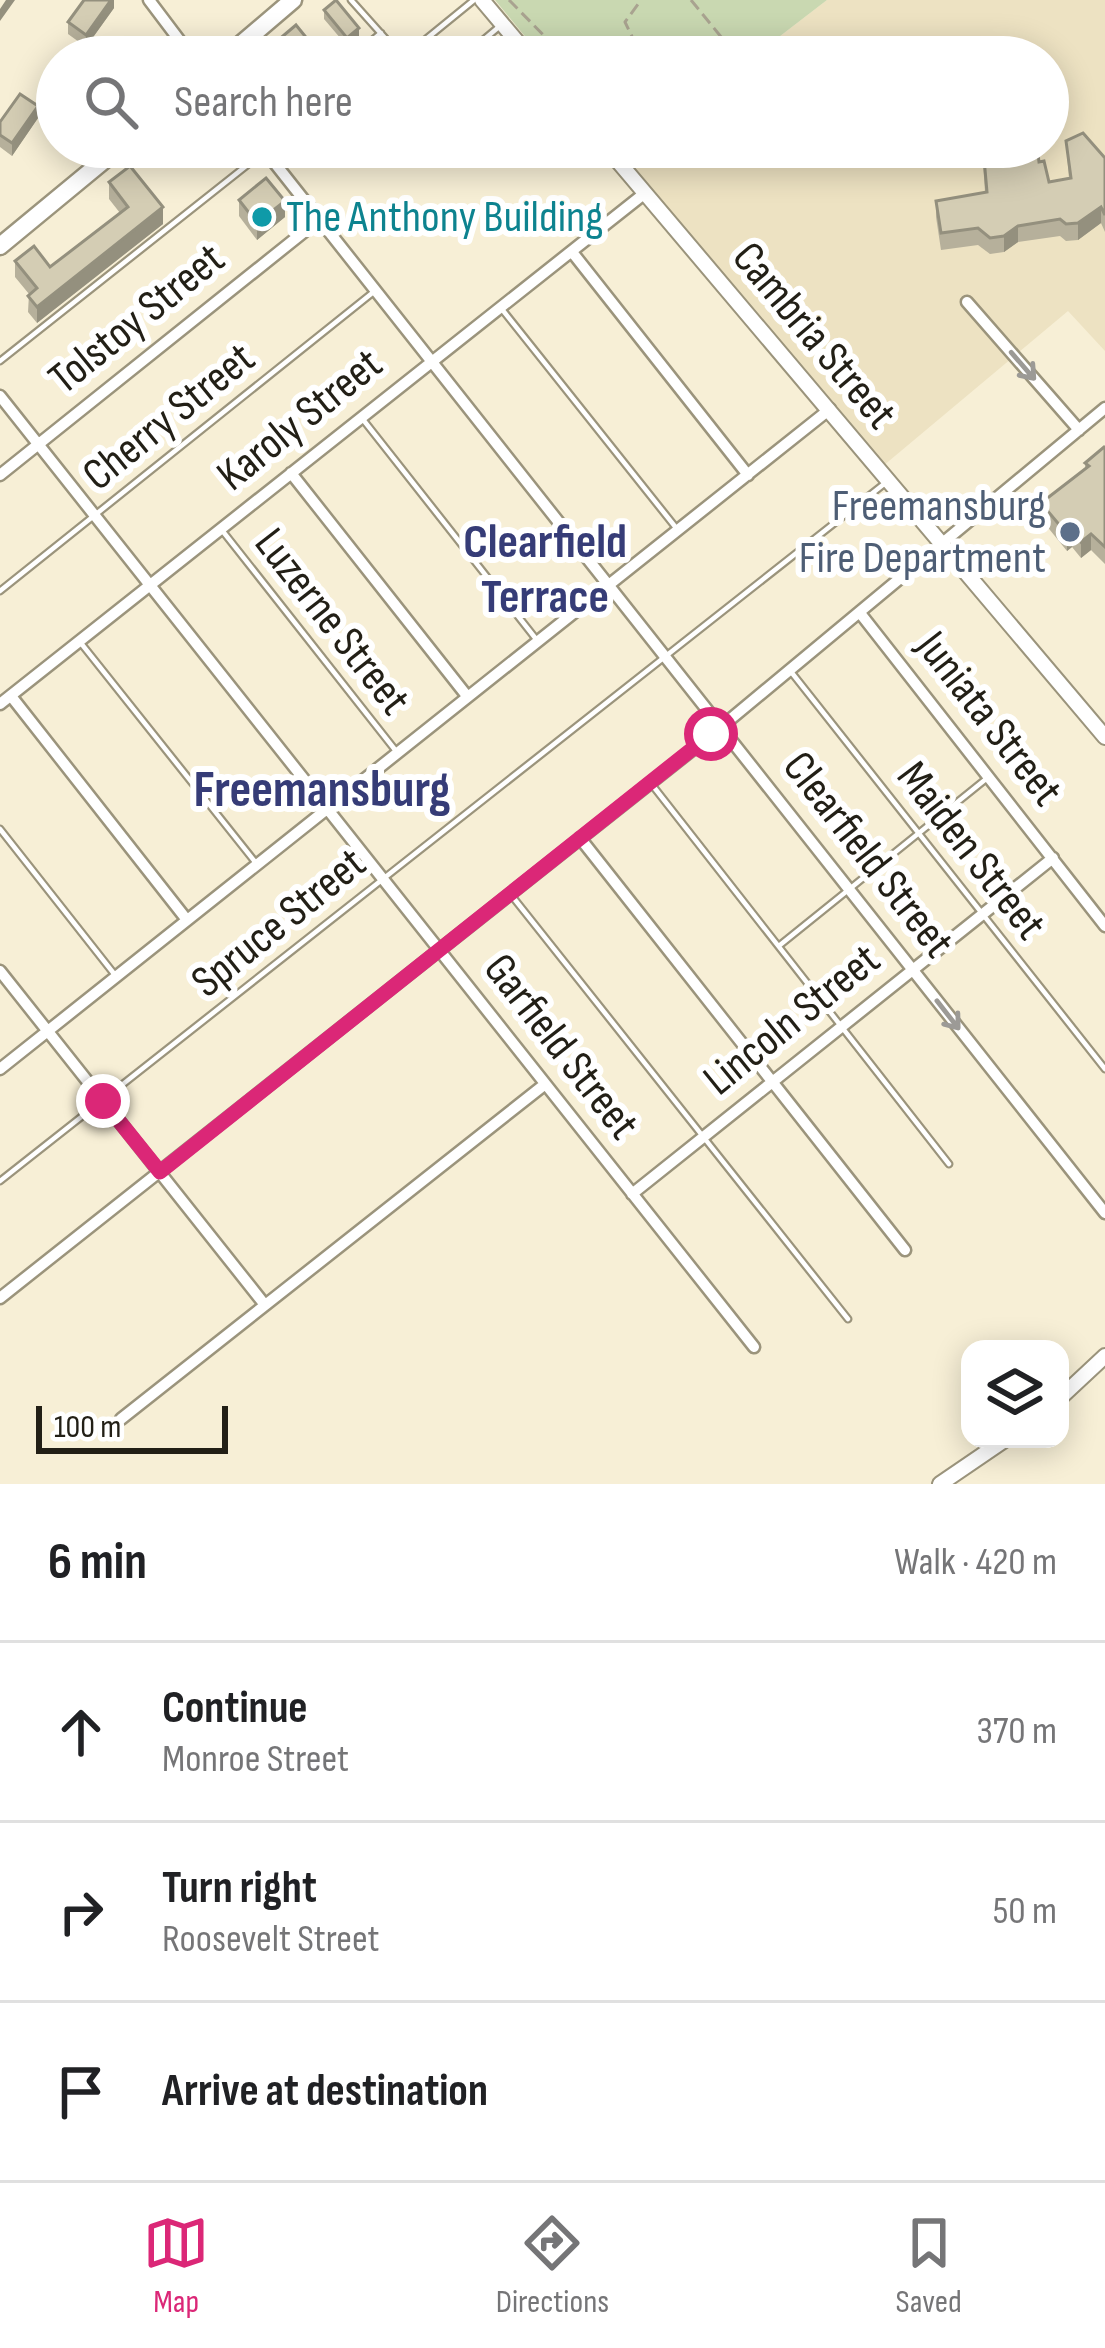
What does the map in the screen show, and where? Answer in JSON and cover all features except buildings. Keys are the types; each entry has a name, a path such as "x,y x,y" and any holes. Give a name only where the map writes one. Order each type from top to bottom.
{"main road":[{"path":"251,36 293,0"},
{"path":"0,246 95,168"}],"street":[{"path":"149,0 176,36"},
{"path":"478,0 513,36"},
{"name":"Clearfield Street","path":"278,168 1105,1214"},
{"name":"Cambria Street","path":"624,168 1105,737"},
{"name":"Karoly Street","path":"5,700 645,193"},
{"name":"Tolstoy Street","path":"0,475 320,219"},
{"path":"572,252 748,475"},
{"path":"967,302 1079,430"},
{"name":"Garfield Street","path":"0,396 754,1347"},
{"path":"0,1298 721,727 1105,408"},
{"path":"0,1069 830,409"},
{"path":"291,473 467,696"},
{"name":"Juniata Street","path":"860,613 1105,926"},
{"path":"5,700 187,920"},
{"path":"580,838 905,1250"},
{"name":"Lincoln Street","path":"632,1194 1053,858"},
{"path":"0,971 265,1305"},
{"path":"122,1420 544,1085"},
{"path":"1069,1389 1105,1355"},
{"path":"940,1484 993,1448"}],"lane":[{"path":"351,0 384,36"},
{"path":"431,36 478,0"},
{"path":"489,36 503,24"},
{"path":"377,36 381,33"},
{"path":"0,361 239,168"},
{"name":"Cherry Street","path":"0,591 376,290"},
{"path":"501,308 678,531"},
{"path":"361,417 538,640"},
{"name":"Spruce Street","path":"0,1181 889,480"},
{"name":"Luzerne Street","path":"221,530 397,752"},
{"path":"80,642 257,864"},
{"name":"Maiden Street","path":"789,670 1105,1069"},
{"path":"780,945 989,776"},
{"path":"650,782 949,1164"},
{"path":"0,829 117,977"},
{"path":"510,893 848,1319"}],"path":[{"path":"508,0 544,36"},
{"path":"632,36 625,22 641,0"},
{"path":"691,0 720,36"}],"shaded area":[{"path":"827,0 1105,0 1105,351 1068,311 883,466 635,168 1069,168 1069,36 780,36"}],"green space":[{"path":"495,0 827,0 780,36 525,36"}],"place":[{"name":"The Anthony Building","path":"262,217"},
{"name":"Freemansburg Fire Department","path":"1070,532"}],"district":[{"name":"Clearfield Terrace","path":"545,570"},
{"name":"Freemansburg","path":"322,790"}],"route":[{"path":"103,1101 160,1172 711,734"}]}
